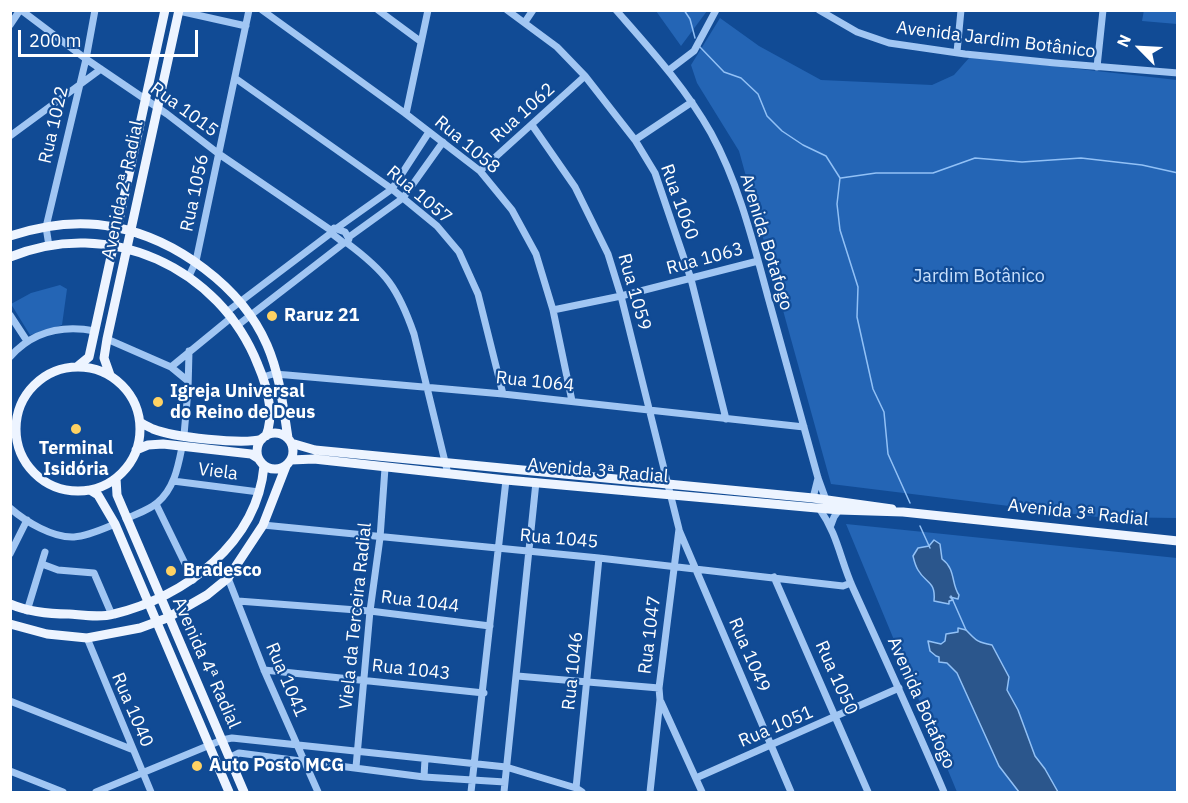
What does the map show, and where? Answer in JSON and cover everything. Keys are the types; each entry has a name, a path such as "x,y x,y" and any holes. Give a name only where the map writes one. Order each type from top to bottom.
{"main road":[{"name":"Avenida 2ª Radial","path":"78,366 89,357 147,101 165,10"},
{"name":"Avenida 2ª Radial","path":"110,375 104,358 107,339 179,11"},
{"path":"10,236 46,227 92,224 132,232 196,261 226,287 239,302 267,344 278,374 293,455 262,526 228,578 207,595 156,623 87,638 47,634 10,624"},
{"path":"10,257 49,246 86,244 115,247 154,258 189,276 212,294 233,318 253,351 263,377 270,416 264,437 257,448 261,462 259,492 246,520 217,559 194,580 160,599 112,615 27,611 11,606"},
{"path":"78,366 95,368 110,375 124,386 134,400 140,422 136,450 128,465 116,478 90,490 74,491 54,486 36,475 24,459 14,438 14,416 26,395 39,380 58,370 78,366"},
{"path":"140,422 153,429 184,435 250,442 277,433 290,441"},
{"name":"Avenida 3ª Radial","path":"290,441 315,450 813,498 879,506 903,512 1178,541"},
{"path":"136,450 156,445 251,454 274,469 288,463"},
{"name":"Avenida 3ª Radial","path":"288,463 314,459 506,480 839,510 903,512"},
{"path":"489,467 503,473 506,480"},
{"path":"536,482 542,477 599,482 608,480"},
{"name":"Avenida 4ª Radial","path":"116,478 117,495 126,519 244,792"},
{"name":"Avenida 4ª Radial","path":"90,490 98,495 115,524 228,792"},
{"path":"246,520 262,526"}],"street":[{"path":"10,25 20,10"},
{"name":"Rua 1015","path":"20,10 219,154 334,231 345,232 347,241"},
{"name":"Rua 1022","path":"49,246 46,227 86,59 95,10"},
{"name":"Rua 1056","path":"189,276 196,261 249,10"},
{"name":"Rua 1058","path":"262,10 406,114 480,171 512,210 536,254 553,310 572,401"},
{"path":"378,10 420,41"},
{"path":"406,114 428,10"},
{"path":"525,22 532,10"},
{"name":"Avenida Botafogo","path":"616,10 669,70 692,102 712,136 732,180 752,234 818,478 826,500"},
{"path":"669,70 694,51 716,10"},
{"name":"Avenida Jardim Botânico","path":"819,10 857,32 889,43 1097,67 1178,73"},
{"path":"957,52 961,10"},
{"path":"1097,67 1103,10"},
{"path":"179,11 246,26"},
{"name":"Rua 1060","path":"511,11 557,47 585,76 635,140 655,173 691,279 726,419"},
{"path":"10,136 100,69"},
{"name":"Rua 1062","path":"480,171 585,76"},
{"name":"Rua 1057","path":"235,78 392,189 437,226 459,252 478,294 503,394"},
{"path":"635,140 692,102"},
{"name":"Rua 1059","path":"532,125 575,187 608,254 621,296 667,484"},
{"path":"233,318 239,302 392,189 429,132"},
{"path":"171,367 233,318 250,316 403,198 443,142"},
{"path":"347,241 375,264 399,297 414,334 448,474"},
{"name":"Rua 1063","path":"553,310 621,296 758,261"},
{"path":"10,315 27,341"},
{"path":"12,352 27,341 62,328 95,331"},
{"path":"107,339 171,367 188,381"},
{"path":"184,435 189,351"},
{"name":"Rua 1064","path":"263,377 278,374 503,394 804,427"},
{"path":"126,519 156,504 174,481 182,447"},
{"name":"Viela da Terceira Radial","path":"356,767 385,468"},
{"name":"Avenida Botafogo","path":"813,498 818,478"},
{"path":"471,792 476,765 506,480"},
{"name":"Viela","path":"174,481 259,492"},
{"path":"504,792 536,482"},
{"name":"Rua 1047","path":"650,792 660,700 659,688 679,529 667,484"},
{"path":"156,504 194,580"},
{"path":"10,508 27,520 62,536 75,537 115,524"},
{"name":"Avenida Botafogo","path":"819,508 831,525 851,583 944,792"},
{"path":"831,525 839,510"},
{"path":"10,554 27,520"},
{"name":"Rua 1045","path":"262,526 599,558 843,586 851,583"},
{"name":"Rua 1049","path":"679,529 791,792"},
{"path":"27,611 45,552"},
{"name":"Rua 1046","path":"579,790 599,558"},
{"path":"42,564 58,570 94,573 112,615"},
{"name":"Rua 1050","path":"774,577 868,792"},
{"name":"Rua 1041","path":"228,578 264,670 318,792"},
{"name":"Rua 1044","path":"238,601 370,611 490,626"},
{"name":"Rua 1040","path":"87,638 131,749 151,792"},
{"name":"Rua 1043","path":"264,670 484,693"},
{"path":"517,676 659,688"},
{"name":"Rua 1051","path":"696,778 899,688"},
{"path":"660,700 702,792"},
{"path":"10,701 131,749"},
{"path":"96,792 222,740 232,738 506,767 579,790"},
{"path":"229,758 239,753 424,777 505,782"},
{"path":"424,777 425,759"},
{"path":"10,771 63,792"}],"green space":[{"path":"1144,10 1177,11 1177,24 1142,21"},
{"path":"656,11 707,11 681,46"},
{"name":"Jardim Botânico","path":"720,18 759,46 821,80 932,85 954,75 972,57 1177,80 1177,518 1098,517 831,484 739,151 697,83 691,65"},
{"path":"60,285 67,289 62,325 30,335 11,304 31,293"},
{"path":"846,524 1177,558 1177,792 957,792"}],"shaded area":[{"path":"934,540 940,544 942,559 949,567 959,595 958,599 950,597 953,600 949,601 949,604 934,601 932,586 921,575 913,556 918,548 929,546"},
{"path":"958,628 966,630 979,642 992,645 1009,677 1007,690 1018,710 1035,756 1058,792 1019,792 999,766 957,673 947,663 939,662 939,657 930,651 928,641 941,644 945,641 946,634 958,632"}],"waterway":[{"path":"684,10 690,19 695,38"},
{"path":"699,46 724,72 741,78 758,94 767,116 782,131 826,156 840,178 837,204 840,230 858,287 857,317 873,389 884,412 888,454 910,503"},
{"path":"841,178 876,173 933,173 975,158 1022,162 1081,158 1142,165 1178,173"},
{"path":"920,526 930,548"},
{"path":"951,596 966,630"}],"place":[{"name":"Raruz 21","path":"272,316"},
{"name":"Igreja Universal do Reino de Deus","path":"158,402"},
{"name":"Terminal Isidória","path":"76,429"},
{"name":"Bradesco","path":"171,571"},
{"name":"Auto Posto MCG","path":"197,766"}]}
